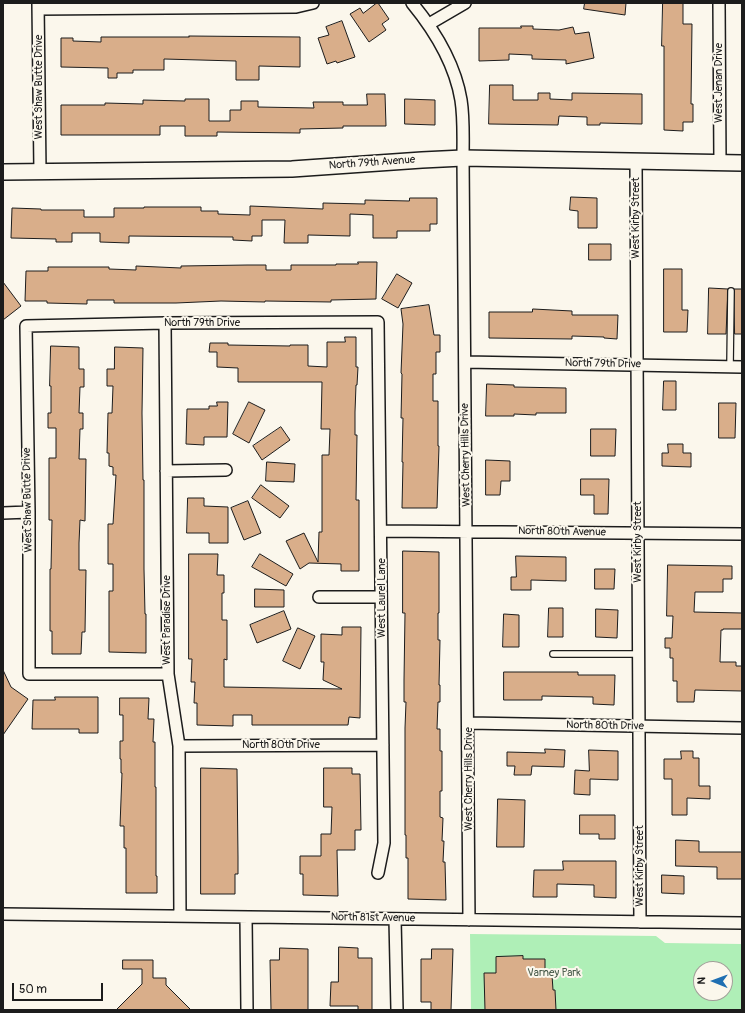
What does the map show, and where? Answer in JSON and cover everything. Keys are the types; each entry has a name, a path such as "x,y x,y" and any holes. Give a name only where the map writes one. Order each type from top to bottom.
{"street":[{"path":"38,6 296,8 313,3"},
{"name":"West Cherry Hills Drive","path":"412,3 429,24 449,61 461,100 463,158 469,723 469,920"},
{"path":"429,24 465,3"},
{"name":"West Jenan Drive","path":"719,3 720,162"},
{"name":"West Shaw Butte Drive","path":"38,6 40,172"},
{"name":"North 79th Avenue","path":"3,172 292,169 463,158 742,163"},
{"name":"West Kirby Street","path":"636,162 640,922"},
{"name":"North 79th Drive","path":"26,326 165,323 378,322"},
{"name":"West Laurel Lane","path":"378,322 382,531 381,597 384,843 378,873"},
{"name":"West Paradise Drive","path":"165,323 168,674 179,746 180,916"},
{"name":"West Shaw Butte Drive","path":"26,326 29,512 29,674 168,674"},
{"name":"North 79th Drive","path":"465,362 742,366"},
{"path":"166,470 226,470"},
{"path":"3,513 29,512"},
{"name":"North 80th Avenue","path":"382,531 742,534"},
{"path":"319,597 381,597"},
{"name":"North 80th Drive","path":"469,723 742,728"},
{"name":"North 80th Drive","path":"179,746 383,745"},
{"name":"North 81st Avenue","path":"3,914 742,923"},
{"path":"246,917 247,1010"},
{"path":"395,919 397,1010"}],"lane":[{"path":"730,366 731,292"},
{"path":"553,654 639,654"}],"green space":[{"name":"Varney Park","path":"470,934 656,936 665,943 742,944 742,1010 471,1010"}],"building":[{"path":"377,3 389,19 382,24 386,30 369,42 350,14 360,8 363,13"},
{"path":"585,3 626,3 625,15 584,9"},
{"path":"663,3 683,3 683,24 692,24 691,104 693,104 693,122 683,122 683,131 664,130 664,46 662,46"},
{"path":"342,21 355,57 337,63 336,61 327,64 318,38 329,35 326,27"},
{"path":"521,26 533,26 533,29 559,30 573,27 575,34 589,32 594,58 566,64 566,60 532,59 532,55 509,54 509,60 479,61 479,28 521,28"},
{"path":"101,37 300,37 300,67 259,66 259,80 236,80 236,61 164,59 164,70 133,70 133,73 117,73 117,78 108,78 108,68 61,67 61,38 73,38 73,41 101,42"},
{"path":"490,85 513,85 513,100 538,100 538,93 550,93 550,99 572,100 572,93 642,94 642,124 600,123 600,125 587,125 587,117 559,116 558,125 489,124"},
{"path":"367,94 385,94 386,126 343,126 343,128 300,129 300,133 217,132 217,136 185,136 185,126 160,126 160,135 61,135 61,105 105,105 105,103 143,104 143,100 185,101 185,99 209,99 209,121 230,121 230,110 241,110 241,101 258,101 258,107 314,108 313,102 343,102 343,105 367,105"},
{"path":"405,99 435,100 435,125 405,124"},
{"path":"571,197 597,198 597,228 578,228 578,211 570,210"},
{"path":"410,198 437,198 437,224 430,224 430,231 397,231 397,238 373,238 373,215 350,214 350,236 308,235 308,243 284,243 285,220 262,220 262,236 252,236 252,241 233,240 233,237 129,236 129,243 100,242 100,233 72,233 72,242 56,242 56,239 11,238 12,208 84,210 84,217 114,217 114,208 144,207 201,207 201,211 218,211 218,214 250,215 250,206 323,209 323,203 365,204 365,200 409,201"},
{"path":"589,244 611,244 611,260 589,260"},
{"path":"358,262 377,262 376,299 331,300 331,302 221,301 176,303 114,303 114,300 87,300 87,304 25,301 26,271 48,271 48,267 109,267 109,269 136,270 136,266 181,268 181,266 266,265 266,270 291,270 291,265 336,265 358,264"},
{"path":"664,269 682,269 682,310 688,310 687,332 664,332"},
{"path":"397,274 412,283 398,308 382,299"},
{"path":"3,282 21,306 3,320"},
{"path":"709,288 728,289 726,334 708,334"},
{"path":"734,289 742,289 742,334 735,334"},
{"path":"429,305 434,335 440,335 440,352 436,352 436,374 433,374 433,401 438,401 439,446 437,508 402,508 403,418 401,418 401,373 403,324 401,309"},
{"path":"533,309 572,311 572,315 618,315 617,339 572,336 572,339 489,338 489,312 532,312"},
{"path":"345,337 356,337 356,367 358,367 356,385 355,435 357,435 356,500 359,500 359,571 341,571 341,564 309,563 300,569 286,541 304,533 318,562 319,532 322,532 322,455 329,455 330,429 321,429 322,382 238,382 238,368 217,367 217,352 209,352 210,343 228,343 228,345 308,345 308,366 327,367 327,342 345,342"},
{"path":"51,346 79,347 79,369 84,369 84,387 80,387 79,413 83,413 83,429 80,429 79,459 86,459 85,521 80,520 79,543 79,570 86,570 85,632 82,632 81,654 52,654 52,631 50,631 50,569 52,520 49,520 49,458 56,458 56,428 48,428 48,413 51,413"},
{"path":"115,347 143,348 142,413 146,653 109,652 109,591 113,591 113,564 108,564 108,524 113,524 116,475 113,475 113,467 109,466 109,453 107,453 108,413 112,413 113,386 107,386 107,369 114,369"},
{"path":"664,381 676,381 676,410 663,410"},
{"path":"487,384 514,385 514,387 566,388 566,413 486,416"},
{"path":"217,402 228,402 227,437 204,437 204,445 186,444 187,409 209,409 209,406 217,406"},
{"path":"249,402 265,410 249,443 233,434"},
{"path":"719,403 736,403 735,438 719,438"},
{"path":"281,427 290,440 262,460 253,446"},
{"path":"591,429 616,429 615,456 591,456"},
{"path":"668,444 683,444 683,453 691,453 691,467 662,466 662,453 668,453"},
{"path":"486,460 510,461 510,481 501,481 500,495 486,495"},
{"path":"267,462 295,464 294,482 266,481"},
{"path":"581,479 609,479 608,514 594,514 594,495 581,495"},
{"path":"261,485 289,506 280,518 252,498"},
{"path":"188,498 204,498 204,506 228,507 228,543 209,543 209,533 187,533"},
{"path":"248,501 261,533 244,540 231,508"},
{"path":"403,551 439,552 438,640 440,640 440,702 438,702 437,729 440,729 440,751 442,751 442,791 440,791 440,817 443,818 442,841 444,841 443,862 445,862 446,900 408,899 408,858 406,858 405,835 406,702 404,702 405,613 403,613"},
{"path":"189,554 218,554 217,575 224,575 222,620 227,620 227,660 224,659 224,687 342,689 323,680 324,662 321,662 321,634 342,635 342,627 361,627 360,718 349,717 348,725 252,725 252,715 233,715 233,726 197,725 197,703 194,703 195,682 191,682 192,659 189,659"},
{"path":"260,554 293,574 286,586 252,567"},
{"path":"516,556 566,557 566,581 531,580 531,590 511,590 511,577 516,577"},
{"path":"668,565 732,566 732,579 723,579 723,592 695,592 694,612 742,613 742,629 721,630 720,662 736,662 736,666 742,666 742,691 695,690 694,702 677,702 677,681 673,681 673,658 670,658 670,648 665,648 665,638 672,638 673,616 667,616"},
{"path":"595,569 615,569 614,589 595,589"},
{"path":"255,589 284,590 284,607 255,607"},
{"path":"549,608 563,608 563,637 548,637"},
{"path":"596,609 618,610 617,638 596,637"},
{"path":"284,611 291,629 257,643 250,625"},
{"path":"504,614 519,615 519,647 503,647"},
{"path":"298,628 315,636 300,669 283,661"},
{"path":"3,670 11,687 28,699 3,735"},
{"path":"504,672 578,672 578,675 615,675 614,705 593,704 593,697 542,696 542,700 504,700"},
{"path":"55,697 98,697 98,733 79,733 79,729 32,729 33,700 55,700"},
{"path":"120,698 149,698 148,719 154,719 153,742 155,742 157,893 126,893 126,848 124,848 124,826 120,826 122,773 120,741 123,741 123,715 120,715"},
{"path":"545,749 565,750 564,767 532,766 531,775 514,775 515,766 507,766 507,752 545,753"},
{"path":"589,750 618,751 618,780 590,779 590,795 574,794 575,770 589,771"},
{"path":"681,751 693,751 693,758 699,758 699,786 710,786 710,799 687,798 687,815 672,815 672,779 664,779 664,759 681,759"},
{"path":"201,768 237,769 238,874 235,874 235,894 201,894"},
{"path":"324,768 352,768 352,774 360,774 361,830 355,830 355,850 337,850 338,896 303,895 303,874 300,874 300,856 321,856 321,834 331,834 332,807 324,807"},
{"path":"498,799 525,800 524,847 497,847"},
{"path":"580,815 615,815 615,839 599,839 599,834 580,834"},
{"path":"676,840 699,841 699,852 742,852 742,879 717,879 717,867 676,866"},
{"path":"563,861 616,861 616,898 594,897 594,885 557,884 557,897 533,897 534,870 563,870"},
{"path":"662,875 684,876 684,894 662,893"},
{"path":"339,947 358,948 358,958 372,958 372,1010 358,1010 358,1006 330,1006 331,982 338,982"},
{"path":"280,948 308,949 308,1010 271,1010 270,960 279,960"},
{"path":"432,949 453,949 451,1010 431,1010 431,1002 421,1002 421,959 431,959"},
{"path":"523,956 523,959 545,959 545,975 552,975 553,990 555,990 556,1010 485,1010 484,973 496,973 496,957"},
{"path":"123,960 153,960 153,978 166,978 166,985 191,1010 116,1010 142,984 142,969 123,969"}]}
